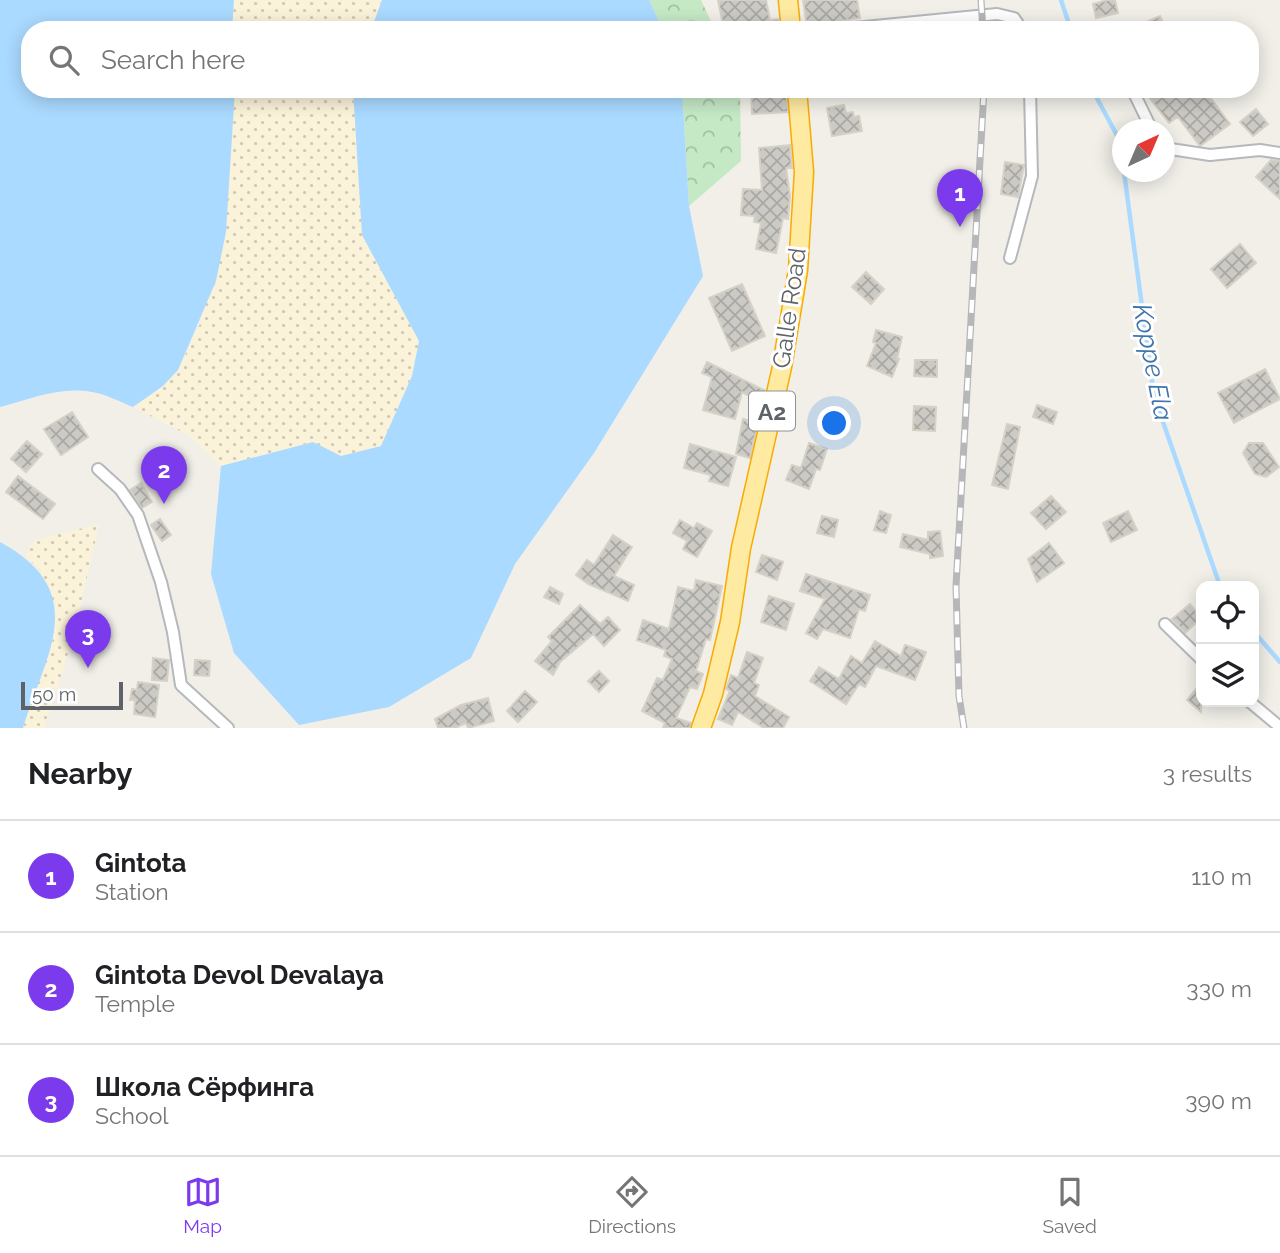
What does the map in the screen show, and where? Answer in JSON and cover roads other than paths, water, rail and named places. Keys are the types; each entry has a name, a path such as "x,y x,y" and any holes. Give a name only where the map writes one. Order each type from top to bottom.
{"highway":[{"path":"788,0 790,21"},
{"name":"Galle Road","path":"701,728 730,622 741,548 782,366 797,270 804,172 798,98"}],"street":[{"path":"926,21 997,14 1014,18 1016,21"},
{"path":"1010,258 1031,176 1030,98"},
{"path":"1136,98 1147,119"},
{"path":"1175,150 1210,155 1260,150 1280,153"},
{"path":"98,469 120,489 138,514 161,582 173,632 181,685 228,728"},
{"path":"1165,624 1196,654"},
{"path":"1256,707 1280,727"}],"water":[{"path":"0,0 234,0 233,21 21,21 21,98 234,98 226,232 216,281 178,370 163,386 133,407 102,394 68,391 45,394 0,407"},
{"path":"382,0 649,0 659,21 374,21"},
{"path":"354,98 683,98 689,206 703,276 594,453 515,564 471,658 389,707 299,725 234,653 211,574 221,466 313,442 341,456 381,446 412,376 419,341 362,235"},
{"path":"0,542 28,561 46,582 54,603 55,626 50,649 23,728 0,728"}],"waterway":[{"name":"Koppe Ela","path":"1061,0 1068,21"},
{"name":"Koppe Ela","path":"1097,98 1112,126"},
{"name":"Koppe Ela","path":"1125,182 1154,396 1218,581"},
{"name":"Koppe Ela","path":"1259,638 1280,662"}],"railway":[{"path":"981,0 982,21"},
{"path":"964,728 959,696 956,586 983,98"}],"place":[{"name":"Gintota","path":"960,227"},
{"name":"Gintota Devol Devalaya","path":"164,504"},
{"name":"Школа Сёрфинга","path":"88,668"}]}
